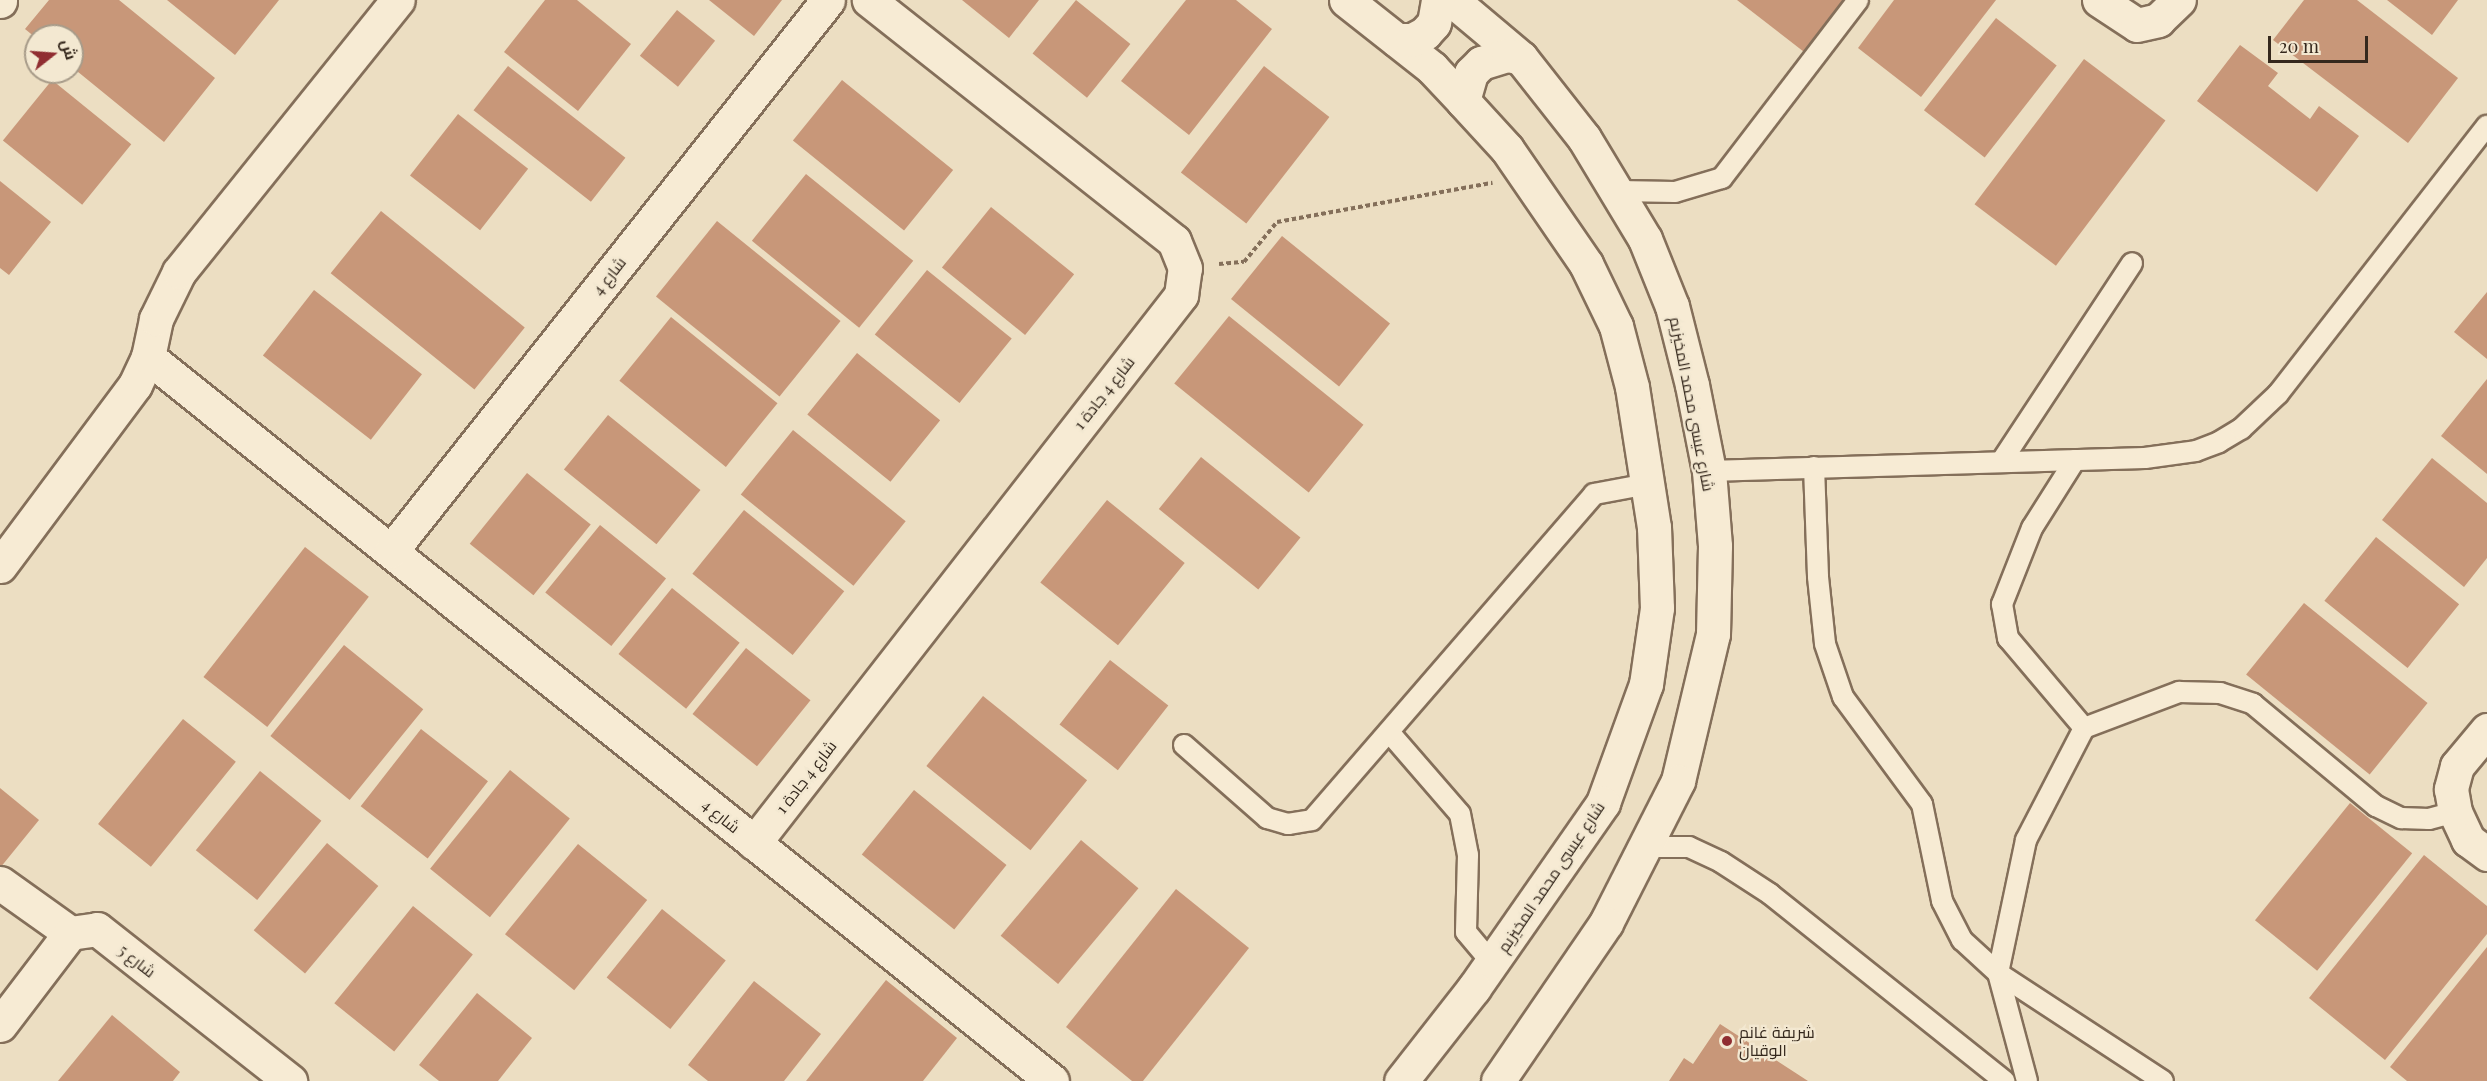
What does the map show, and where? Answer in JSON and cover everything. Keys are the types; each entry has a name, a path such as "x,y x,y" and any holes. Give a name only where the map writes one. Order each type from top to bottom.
{"street":[{"path":"2,560 135,386 148,357 156,319 179,272 398,0"},
{"name":"شارع 4","path":"391,551 828,0"},
{"path":"869,0 1174,241 1185,268"},
{"name":"شارع عيسى محمد المخيزيم","path":"1346,0 1432,68 1463,100 1528,177 1586,264 1616,326 1632,387 1654,527 1657,608 1642,694 1603,803 1492,963 1401,1081"},
{"path":"1397,40 1412,40 1425,33 1434,23 1438,0"},
{"name":"شارع عيسى محمد المخيزيم","path":"1452,0 1521,58 1584,138 1619,191 1645,239 1672,306 1708,471 1715,546 1713,634 1678,781 1606,923 1501,1078"},
{"path":"2099,0 2137,25 2158,20 2179,0"},
{"path":"1463,100 1471,73 1481,63 1508,55 1521,58"},
{"name":"شارع 4 جادة 1","path":"754,843 1180,295 1185,268"},
{"name":"شارع 4","path":"148,357 1052,1081"},
{"path":"2487,730 2457,766 2451,789 2455,812 2468,840 2487,854"},
{"path":"0,883 70,933 0,1025"},
{"name":"شارع 5","path":"70,933 97,929 290,1081"}],"lane":[{"path":"1619,191 1675,192 1722,178 1858,0"},
{"path":"1708,471 2170,456 2204,448 2241,429 2278,394 2487,126"},
{"path":"2001,462 2132,263"},
{"path":"2076,460 2032,528 2002,604 2008,638 2084,728"},
{"path":"1814,468 1818,577 1825,644 1843,697 1922,804 1942,901 1962,940 1998,973 2163,1081"},
{"path":"1184,745 1267,818 1288,824 1312,820 1594,494 1648,484"},
{"path":"2027,1081 1998,973 2026,840 2084,728 2179,692 2220,693 2253,704 2376,806 2401,818 2429,819 2455,812"},
{"path":"1389,732 1460,814 1468,855 1466,932 1492,963"},
{"path":"1646,847 1689,847 1721,862 1770,894 2004,1081"}],"path":[{"path":"1185,268 1244,262 1277,222 1528,177"}],"building":[{"path":"49,0 119,0 215,78 164,142 84,77 84,24 29,24"},
{"path":"167,0 279,0 235,55"},
{"path":"545,0 577,0 631,44 578,111 504,52"},
{"path":"709,0 782,0 754,36"},
{"path":"962,0 1039,0 1009,38"},
{"path":"1076,0 1130,44 1087,98 1033,54"},
{"path":"1186,0 1236,0 1272,29 1189,135 1121,81"},
{"path":"1737,0 1849,0 1808,55"},
{"path":"1894,0 1996,0 1921,97 1858,48"},
{"path":"2304,0 2357,0 2458,78 2408,143 2273,40"},
{"path":"2387,0 2458,0 2432,35"},
{"path":"677,10 715,41 678,87 640,56"},
{"path":"1996,18 2057,65 1985,158 1924,110"},
{"path":"2240,45 2278,73 2268,86 2310,119 2319,106 2359,136 2317,192 2197,101"},
{"path":"2084,59 2165,120 2056,266 1974,204"},
{"path":"508,66 625,158 591,202 474,110"},
{"path":"1264,66 1329,117 1246,223 1181,172"},
{"path":"842,80 953,170 904,231 793,141"},
{"path":"49,84 57,84 131,144 82,205 3,141"},
{"path":"458,114 528,169 480,230 410,175"},
{"path":"806,174 913,261 859,328 752,241"},
{"path":"0,181 51,222 9,275 0,268"},
{"path":"991,207 1074,274 1025,335 942,268"},
{"path":"381,211 525,327 474,390 331,273"},
{"path":"717,221 841,321 780,396 656,296"},
{"path":"1282,236 1390,323 1339,386 1231,299"},
{"path":"927,270 1012,339 959,403 875,335"},
{"path":"314,290 422,374 371,440 263,355"},
{"path":"2487,292 2487,359 2454,332"},
{"path":"1229,316 1363,425 1309,492 1174,384"},
{"path":"671,317 777,403 726,467 619,381"},
{"path":"857,353 940,420 890,482 807,414"},
{"path":"2487,379 2487,474 2441,436"},
{"path":"608,415 700,490 656,544 564,469"},
{"path":"793,430 906,521 853,586 741,495"},
{"path":"1201,457 1300,538 1258,590 1159,509"},
{"path":"2432,458 2487,503 2487,558 2464,587 2382,520"},
{"path":"527,473 591,525 533,595 470,544"},
{"path":"1107,500 1185,563 1118,645 1040,582"},
{"path":"744,510 844,591 793,655 692,574"},
{"path":"600,525 666,578 611,646 545,593"},
{"path":"2376,537 2459,604 2408,668 2324,601"},
{"path":"305,547 369,597 267,727 203,677"},
{"path":"672,588 740,643 686,709 619,654"},
{"path":"2304,603 2428,703 2370,775 2246,674"},
{"path":"344,645 423,709 350,800 270,736"},
{"path":"746,648 811,700 757,766 693,714"},
{"path":"1110,660 1168,706 1118,770 1060,725"},
{"path":"983,696 1087,780 1030,850 926,766"},
{"path":"183,719 236,762 151,867 98,824"},
{"path":"421,729 488,781 428,859 361,806"},
{"path":"510,770 570,818 490,917 430,869"},
{"path":"260,771 321,821 257,900 196,850"},
{"path":"0,788 39,820 0,868"},
{"path":"914,790 1006,865 954,929 862,855"},
{"path":"2350,803 2412,853 2317,971 2255,920"},
{"path":"1081,840 1138,888 1058,984 1001,936"},
{"path":"327,843 378,886 305,973 254,930"},
{"path":"578,844 647,900 574,990 505,934"},
{"path":"2424,855 2487,906 2487,934 2385,1060 2309,998"},
{"path":"1176,889 1249,948 1143,1081 1132,1081 1066,1027"},
{"path":"413,906 473,954 394,1052 334,1003"},
{"path":"662,909 726,961 670,1029 607,977"},
{"path":"2487,947 2487,1081 2407,1081 2390,1067"},
{"path":"886,980 957,1038 923,1081 806,1081"},
{"path":"754,981 821,1034 784,1081 708,1081 688,1065"},
{"path":"477,993 532,1038 498,1081 439,1081 419,1065"},
{"path":"112,1015 180,1072 173,1081 58,1081"},
{"name":"شريفة غانم الوقيان","path":"1720,1024 1808,1081 1669,1081 1684,1058 1693,1064"}],"place":[{"name":"شريفة غانم الوقيان","path":"1727,1041"}]}
